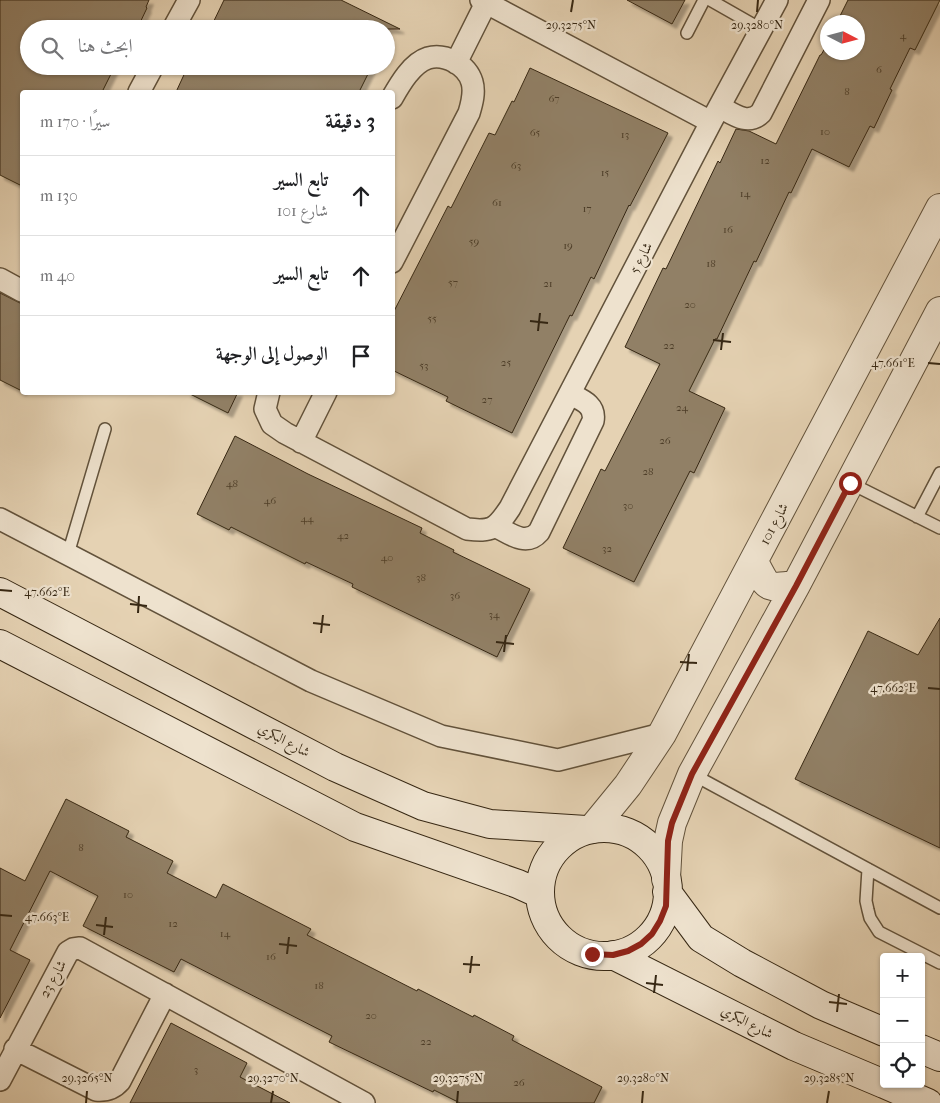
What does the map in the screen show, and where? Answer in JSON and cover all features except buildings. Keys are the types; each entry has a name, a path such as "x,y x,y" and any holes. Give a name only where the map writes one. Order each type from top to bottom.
{"main road":[{"name":"شارع 101","path":"589,830 628,785 662,734 940,208"},
{"path":"880,1030 821,1004 742,963 701,938 667,885 656,855 637,837 625,831 612,828 589,830 564,842 554,853 544,872 540,894 541,904 549,924 563,941 572,947 592,954 613,955 628,951 641,944 652,934 666,906 667,885 668,841 672,823 692,774 796,586 940,311"},
{"path":"754,562 766,583 774,588 796,586"},
{"name":"شارع البكري","path":"0,592 335,767 423,806 490,824 589,830"},
{"path":"0,644 355,827 518,884 540,894"},
{"name":"شارع البكري","path":"613,955 794,1046 880,1082"},
{"path":"925,1051 940,1057"},
{"name":"شارع البكري","path":"893,1088 928,1103"}],"street":[{"path":"178,20 189,0"},
{"name":"شارع 5","path":"495,526 501,522 510,508 777,0"},
{"path":"456,62 484,2 716,115 750,120 756,118 761,113 819,0"},
{"path":"395,92 413,68 428,58 442,57 462,66 472,81 473,96 469,113 395,254"},
{"path":"140,90 148,75"},
{"path":"0,280 20,290"},
{"path":"268,395 265,408 272,424 301,442 467,529 490,530 495,526 527,540 534,538 539,532 593,420 592,407 570,394"},
{"path":"301,442 324,395"},
{"path":"0,519 311,681 441,736 558,760 662,734"},
{"name":"شارع 23","path":"0,1080 68,952 80,948 358,1101"},
{"path":"15,1049 96,1090 104,1091 111,1089 120,1081 165,994"}],"lane":[{"path":"687,33 704,0"},
{"path":"710,0 761,29"},
{"path":"68,554 105,429"},
{"path":"917,517 940,473"},
{"path":"850,483 940,528"},
{"path":"692,774 940,908"},
{"path":"868,869 866,902 870,918 879,932 940,963"}],"route":[{"path":"592,954 602,956 628,951 641,944 652,934 660,921 666,906 668,841 672,823 692,774 796,586 850,483"}]}
